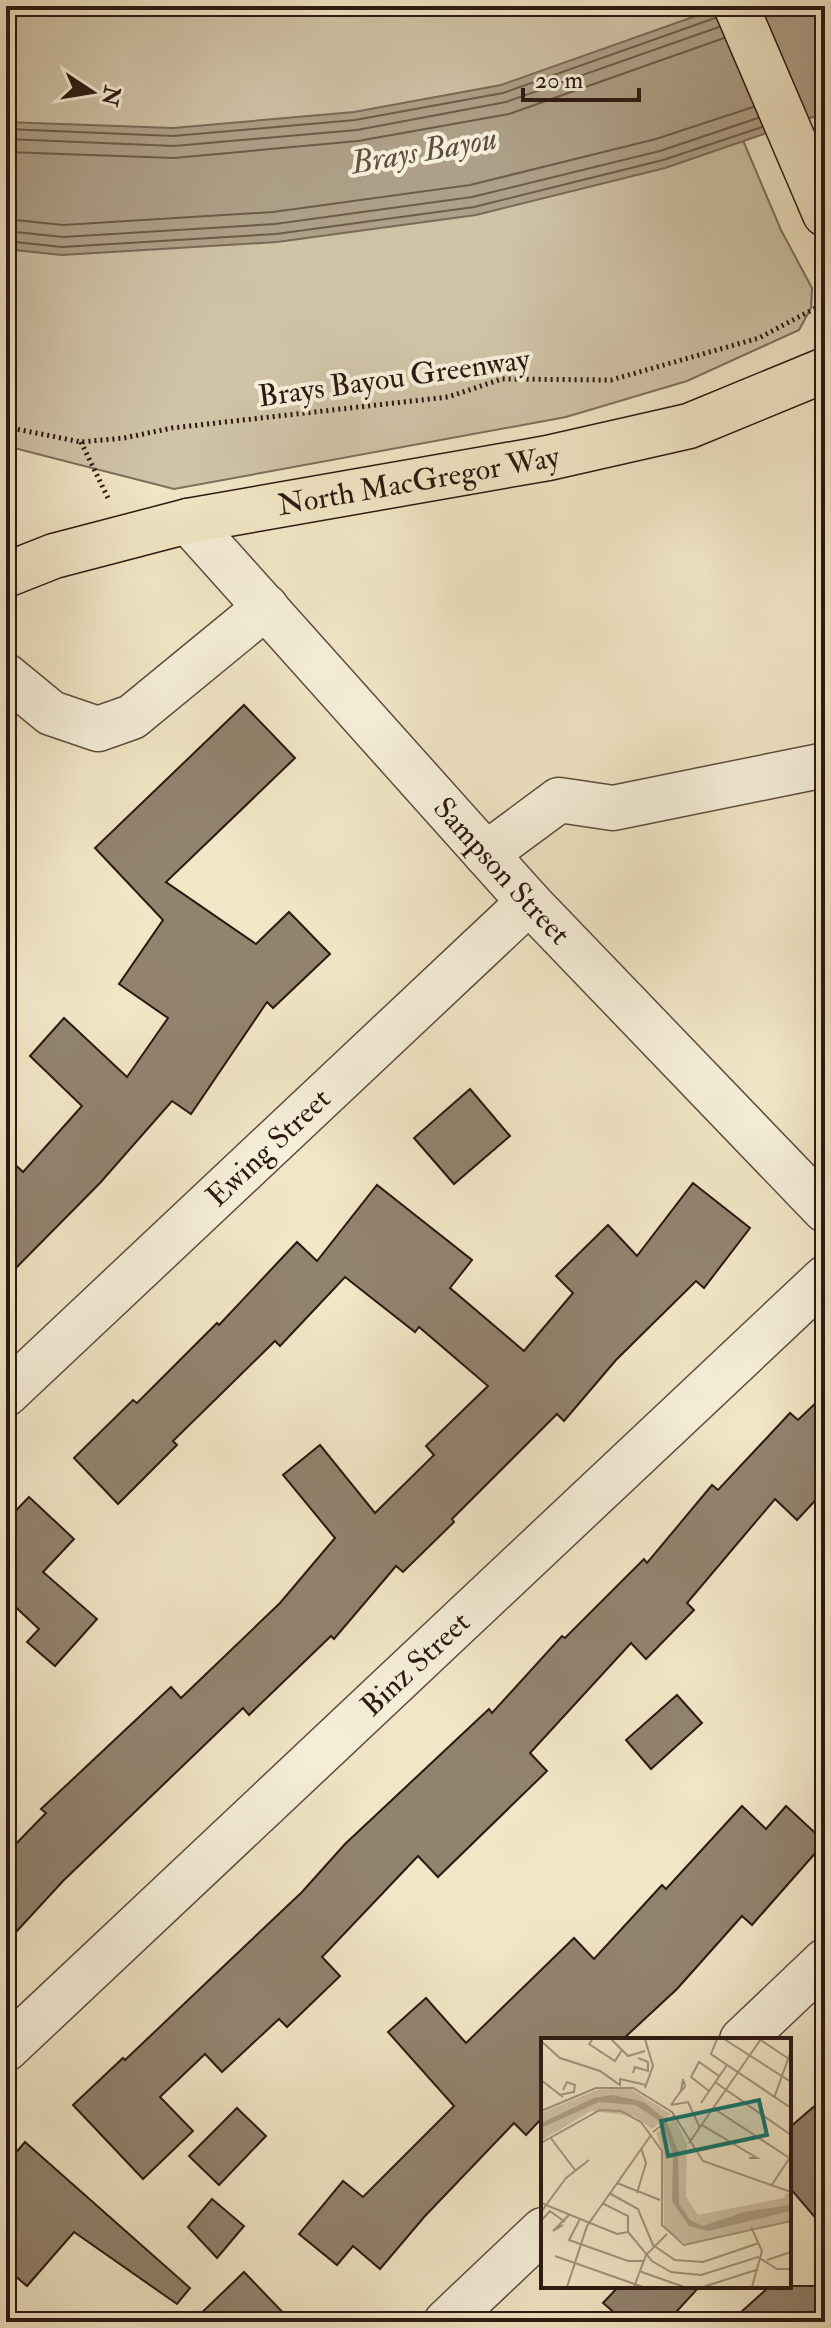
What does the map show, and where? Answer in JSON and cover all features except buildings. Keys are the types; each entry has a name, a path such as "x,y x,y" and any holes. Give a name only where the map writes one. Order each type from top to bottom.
{"main road":[{"path":"736,6 825,214"},
{"name":"North MacGregor Way","path":"6,575 54,556 188,521 548,458 689,426 825,370"}],"street":[{"name":"Sampson Street","path":"188,521 529,902 825,1210"},
{"path":"6,676 51,713 98,729 132,717 266,607"},
{"path":"486,854 559,800 613,808 825,765"},
{"name":"Ewing Street","path":"6,1394 529,902"},
{"name":"Binz Street","path":"6,2049 825,1278"},
{"path":"744,2038 825,1961"},
{"path":"446,2322 541,2232"}],"path":[{"name":"Brays Bayou Greenway","path":"6,427 81,442 124,438 172,428 448,397 502,379 611,380 759,338 825,303"},
{"path":"81,442 113,506"}],"shaded area":[{"path":"6,6 686,6 781,230 812,288 811,308 799,330 687,381 566,417 174,489 6,446"}],"water":[{"name":"Brays Bayou","path":"724,6 825,6 825,113 665,168 476,215 277,242 62,255 6,249 6,122 173,128 354,112 501,85"}]}
